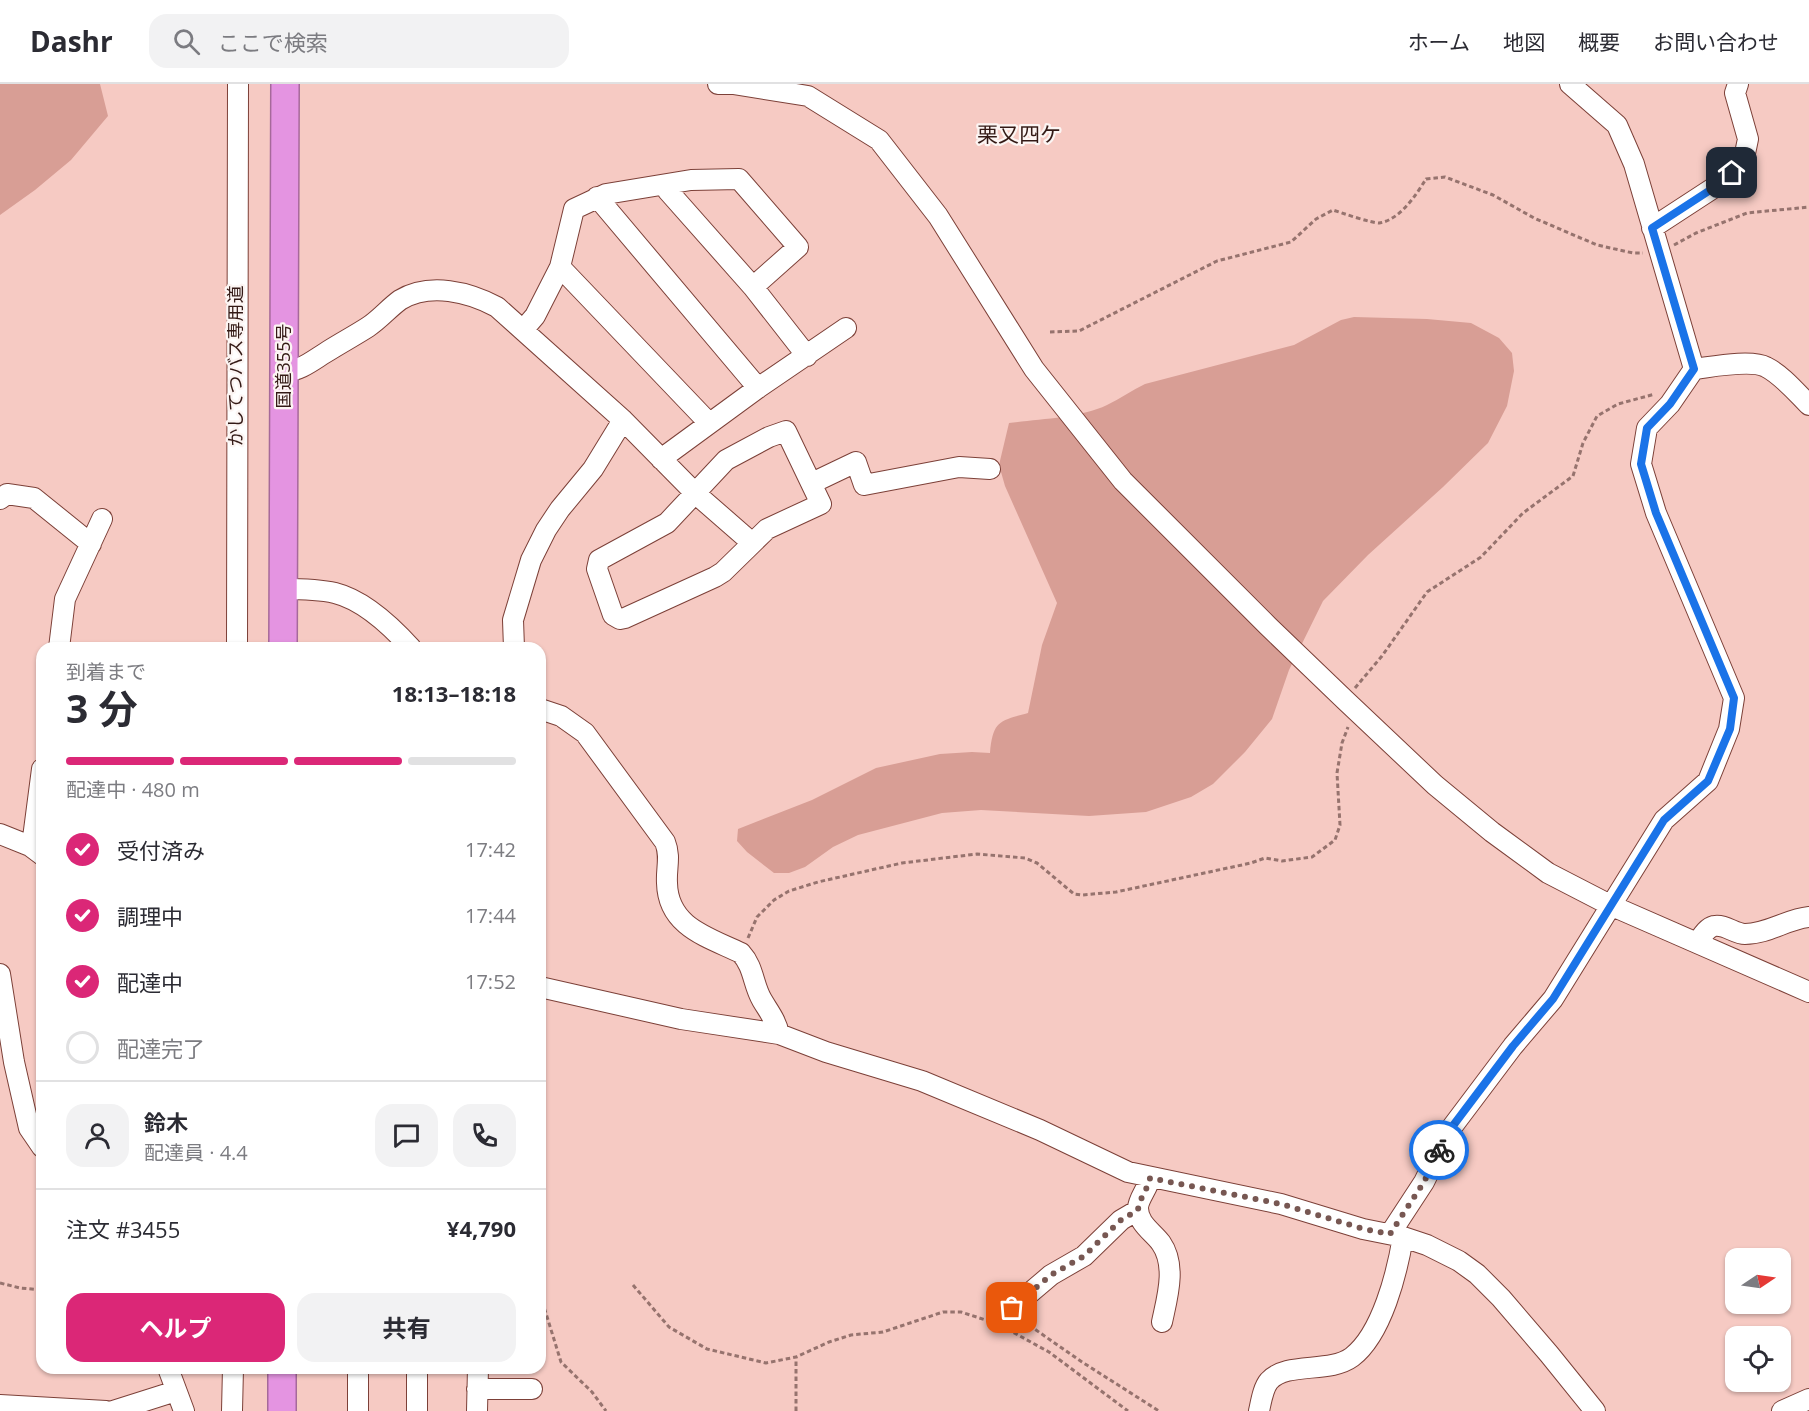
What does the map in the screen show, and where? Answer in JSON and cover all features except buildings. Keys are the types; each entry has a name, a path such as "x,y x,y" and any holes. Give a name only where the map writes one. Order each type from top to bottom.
{"highway":[{"name":"国道355号","path":"283,642 285,84"},
{"path":"282,1374 282,1411"}],"street":[{"name":"かしてつバス専用道","path":"237,642 238,84"},
{"path":"718,84 733,84 807,96 879,140 938,216 1034,369 1123,481 1345,700 1435,784 1492,832 1548,873 1610,905 1809,992"},
{"path":"1570,84 1617,125 1634,164 1694,369"},
{"path":"1652,228 1721,183 1743,163 1748,139 1735,93 1738,84"},
{"path":"523,330 535,316 560,267 574,209 597,196 691,180 739,179 798,247 753,287"},
{"path":"665,185 753,287 807,356"},
{"path":"597,196 758,388"},
{"path":"560,267 709,423"},
{"path":"284,372 299,369 370,326 400,300 419,292 436,290 465,294 485,301 497,307 623,420 696,494 751,542"},
{"path":"661,459 758,388 846,328"},
{"path":"1259,1411 1265,1387 1277,1376 1286,1372 1332,1366 1352,1356 1360,1348 1379,1320 1398,1268 1397,1235 1449,1131 1513,1046 1553,999 1664,820 1708,781 1730,729 1734,698 1656,513 1641,464 1647,428 1670,404 1694,369 1736,364 1764,365 1809,405"},
{"path":"514,642 513,621 531,560 555,516 593,469 623,420"},
{"path":"786,431 812,483 821,504 778,523 751,542 723,572 625,618 620,619 613,615 597,569 599,560 667,523 726,460 769,437 786,431"},
{"path":"812,483 856,462 864,485 959,467 990,469"},
{"path":"0,499 7,494 34,498 91,544"},
{"path":"59,642 65,599 102,519"},
{"path":"283,589 325,591 343,596 387,624 405,642"},
{"path":"546,711 561,716 585,733 665,842 670,861 667,875 668,894 674,911 682,922 741,953 751,967 761,999 772,1015 779,1034"},
{"path":"36,815 33,838 36,851"},
{"path":"0,834 36,851"},
{"path":"1697,943 1714,926 1726,927 1742,934 1761,933 1800,918 1809,917"},
{"path":"0,974 14,1062 30,1128 36,1138"},
{"path":"546,988 681,1019 779,1034 826,1052 922,1082 1040,1130 1120,1169 1150,1178 1281,1204 1427,1245 1459,1260 1477,1274 1501,1298 1595,1411"},
{"path":"1150,1178 1138,1210 1142,1223 1161,1244 1167,1258 1169,1285 1162,1322"},
{"path":"1012,1308 1051,1275 1084,1256 1121,1220 1138,1210"},
{"path":"170,1374 184,1411"},
{"path":"232,1411 233,1374"},
{"path":"358,1374 358,1411"},
{"path":"417,1374 417,1411"},
{"path":"477,1374 477,1411"},
{"path":"477,1389 532,1389"},
{"path":"113,1411 176,1391"},
{"path":"1782,1411 1809,1399"},
{"path":"0,1405 106,1411"}],"path":[{"path":"1050,332 1079,331 1217,261 1291,242 1316,219 1333,210 1378,223 1397,214 1413,200 1426,179 1445,177 1493,195 1534,218 1597,245 1633,253 1660,254 1696,233 1747,213 1809,207"},
{"path":"741,953 757,917 774,900 789,891 902,863 977,854 1025,858 1037,863 1074,894 1082,895 1127,889 1251,863 1265,858 1282,861 1312,857 1335,840 1340,825 1337,773 1342,743 1348,730 1345,700 1382,656 1427,592 1481,557 1523,513 1573,476 1583,443 1597,416 1618,404 1639,397 1680,389"},
{"path":"0,1283 36,1289"},
{"path":"633,1285 669,1327 707,1349 766,1363 796,1357 851,1335 883,1332 943,1312 961,1312 998,1324 1049,1352 1128,1411"},
{"path":"1012,1308 1011,1313 1159,1411"},
{"path":"546,1313 561,1362 592,1392 606,1411"},
{"path":"796,1357 796,1411"}],"shaded area":[{"path":"0,84 100,84 108,116 71,160 0,215"},
{"path":"1354,317 1471,323 1499,338 1512,353 1514,371 1507,406 1488,443 1368,555 1323,601 1289,670 1272,719 1245,752 1213,784 1191,797 1146,812 1089,816 981,810 942,813 858,835 833,847 805,867 789,873 774,873 737,841 738,829 812,800 876,768 940,754 990,753 993,734 999,724 1028,713 1042,645 1057,603 1005,486 999,465 1009,423 1085,413 1112,403 1145,384 1294,345 1341,320"}],"way so far":[{"path":"1012,1308 1051,1275 1084,1256 1121,1220 1138,1210 1150,1178 1281,1204 1364,1229 1390,1234 1397,1220 1424,1182 1439,1150"}],"district":[{"name":"栗又四ケ","path":"1019,135"}],"route":[{"path":"1439,1150 1449,1131 1513,1046 1553,999 1664,820 1708,781 1730,729 1734,698 1656,513 1641,464 1647,428 1670,404 1694,369 1652,228 1721,183 1732,173"}]}
